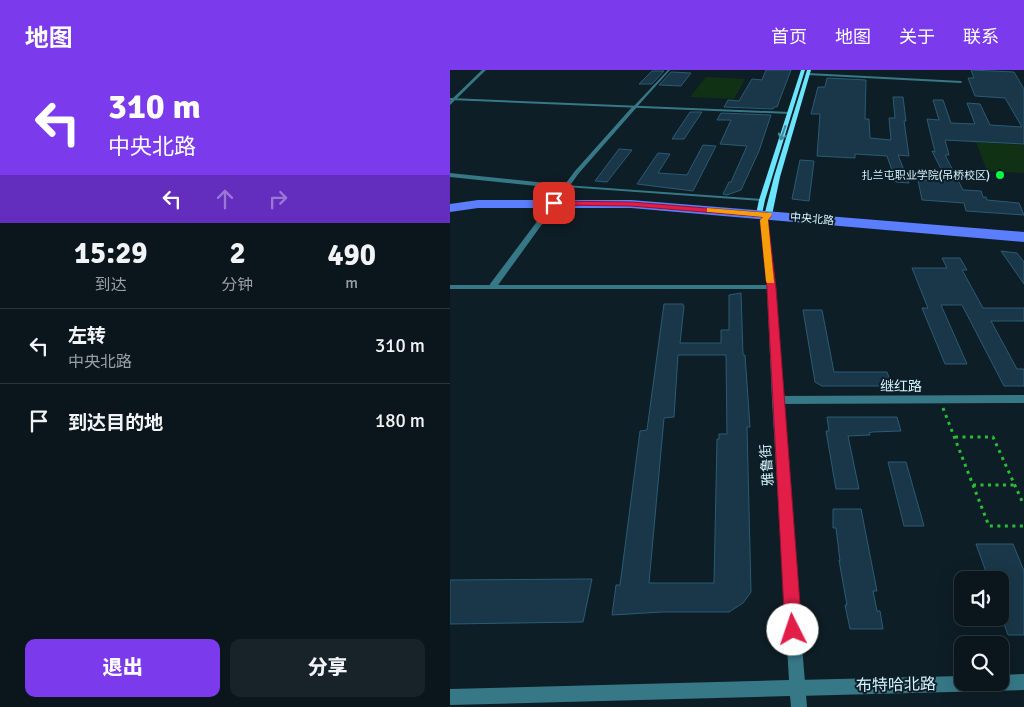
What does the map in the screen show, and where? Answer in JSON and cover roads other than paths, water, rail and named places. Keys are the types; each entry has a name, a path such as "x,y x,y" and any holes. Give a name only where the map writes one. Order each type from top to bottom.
{"main road":[{"name":"雅鲁街","path":"763,212 790,113 807,71"},
{"name":"雅鲁街","path":"763,212 777,177 807,71"},
{"name":"中央北路","path":"450,208 552,205 763,212 1024,236"},
{"name":"中央北路","path":"763,212 1024,242"}],"street":[{"path":"450,104 484,70"},
{"path":"450,99 790,113"},
{"path":"493,286 566,186 635,106"},
{"path":"450,176 546,185"},
{"name":"雅鲁街","path":"763,212 771,288 798,707"},
{"path":"450,286 771,288"},
{"name":"继红路","path":"777,400 1024,399"},
{"name":"布特哈北路","path":"450,697 1024,682"}],"lane":[{"path":"635,106 669,70"},
{"path":"807,71 961,82"},
{"path":"566,186 763,212"}],"place":[{"name":"扎兰屯职业学院(吊桥校区)","path":"1000,175"}]}
